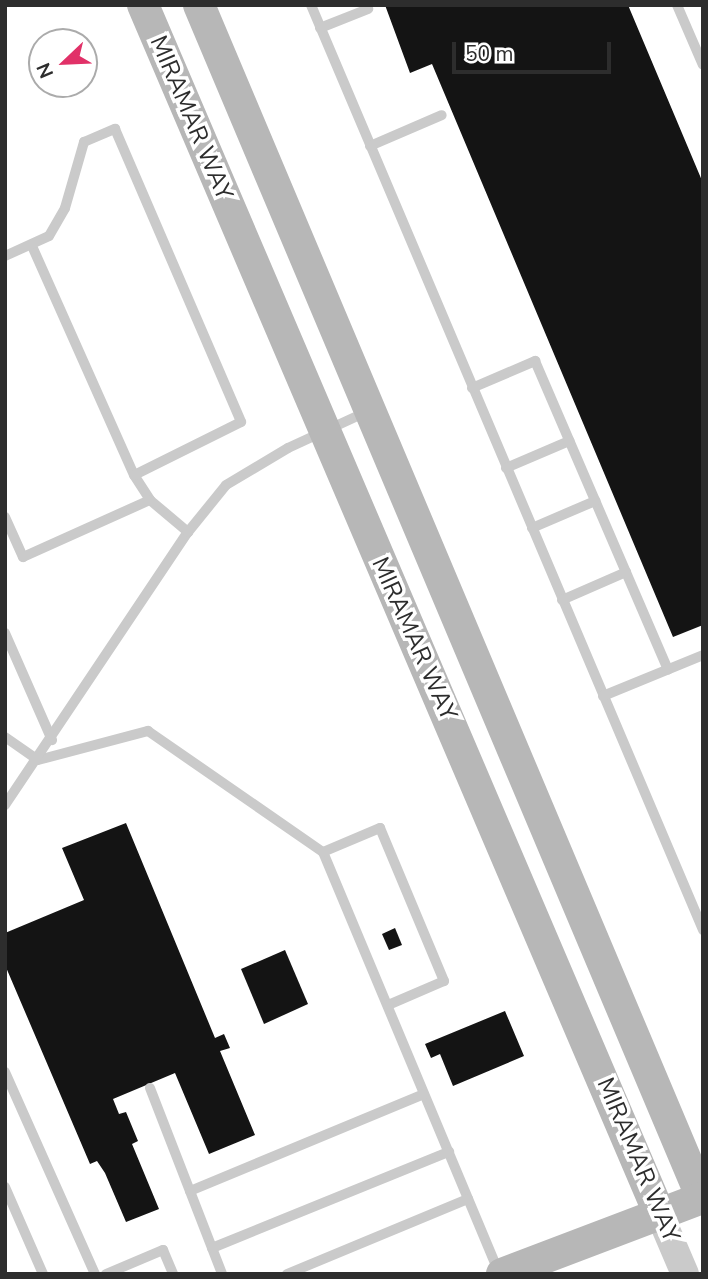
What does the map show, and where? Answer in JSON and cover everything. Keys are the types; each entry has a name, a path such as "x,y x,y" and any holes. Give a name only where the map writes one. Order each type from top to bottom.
{"main road":[{"name":"MIRAMAR WAY","path":"143,5 659,1213"},
{"name":"MIRAMAR WAY","path":"199,5 372,409 703,1198"},
{"path":"501,1274 703,1198"}],"street":[{"name":"MIRAMAR WAY","path":"659,1213 685,1274"}],"lane":[{"path":"311,5 703,930"},
{"path":"677,5 703,65"},
{"path":"320,28 368,9"},
{"path":"370,146 442,115"},
{"path":"5,256 49,236 65,208 84,142 115,129 241,422 134,475"},
{"path":"32,246 134,475 150,500 188,532"},
{"path":"472,388 535,361 668,670"},
{"path":"5,805 38,760 188,532 226,485 323,430 372,409"},
{"path":"506,468 569,441"},
{"path":"5,517 23,556 150,500"},
{"path":"532,528 595,501"},
{"path":"562,600 626,572"},
{"path":"5,633 51,740"},
{"path":"603,696 703,655"},
{"path":"5,737 38,760 148,731 323,852 501,1274"},
{"path":"323,852 380,828 434,955 444,981 388,1005"},
{"path":"5,1072 94,1274"},
{"path":"150,1088 222,1274"},
{"path":"190,1191 424,1094"},
{"path":"212,1248 449,1152"},
{"path":"5,1187 43,1274"},
{"path":"287,1274 468,1199"},
{"path":"106,1274 163,1250 173,1274"}],"building":[{"path":"385,5 628,5 703,183 703,625 673,637 432,64 410,73"},
{"path":"126,823 215,1038 224,1034 230,1048 220,1051 255,1135 209,1154 175,1073 113,1099 119,1114 126,1112 138,1141 132,1144 159,1209 126,1222 105,1173 97,1161 90,1164 5,965 5,933 84,900 62,848"},
{"path":"395,928 402,945 389,950 382,934"},
{"path":"285,950 308,1004 264,1024 241,969"},
{"path":"505,1011 524,1056 453,1086 440,1054 431,1058 425,1044"}]}
